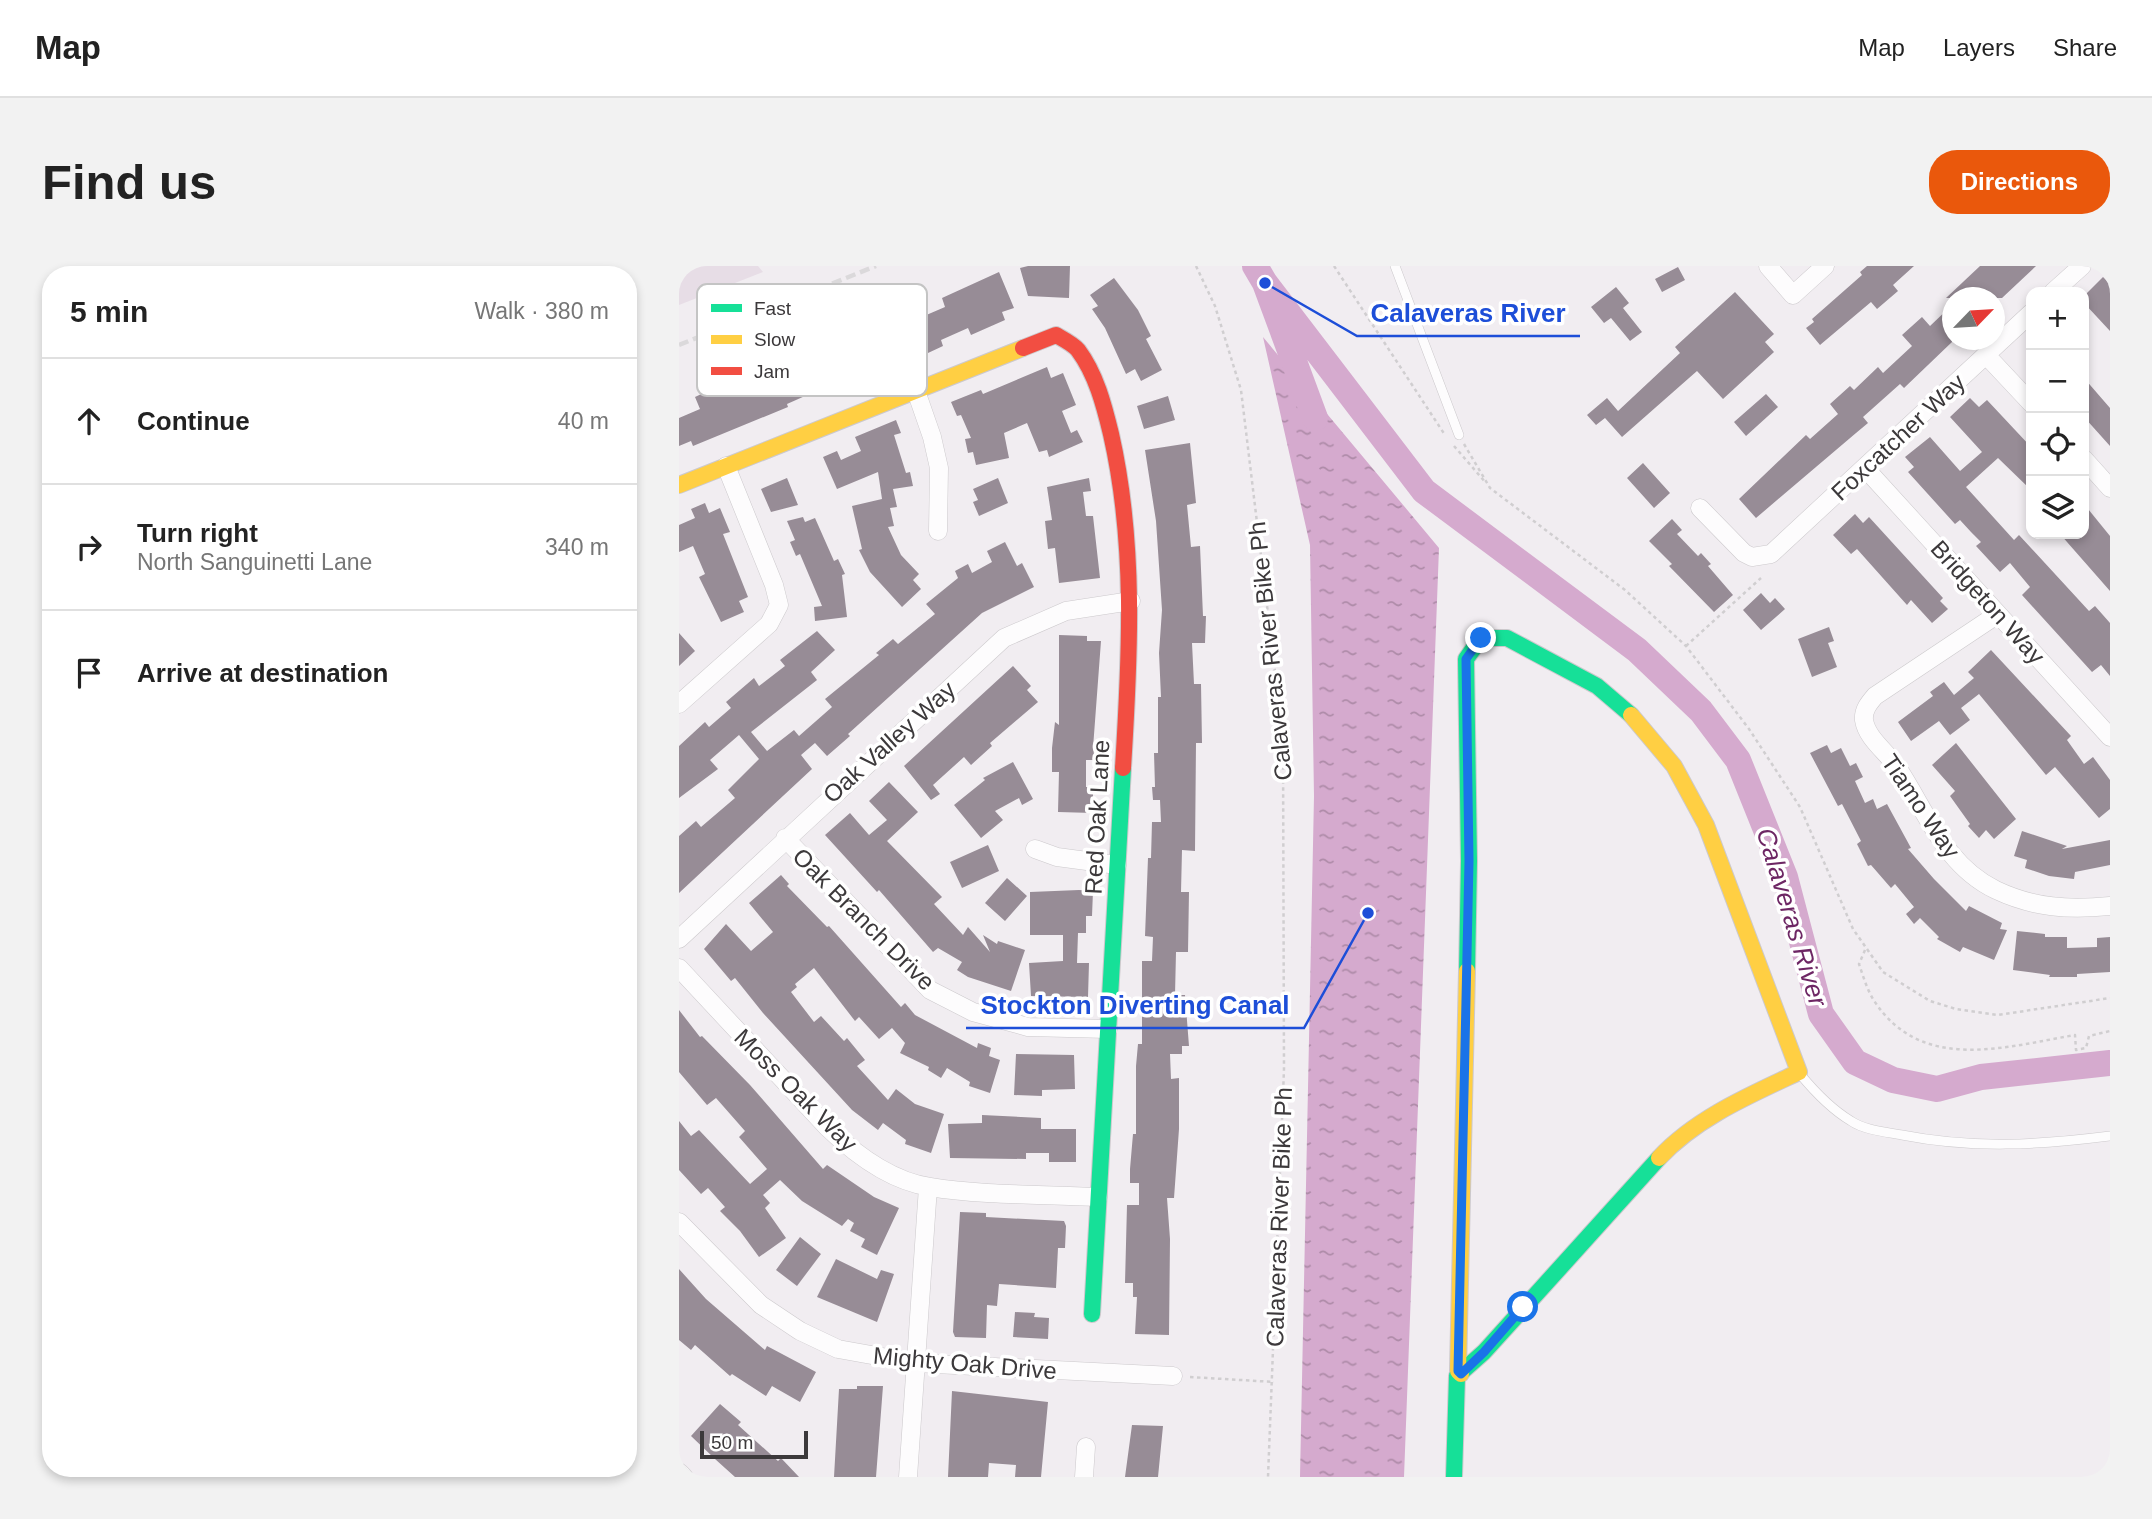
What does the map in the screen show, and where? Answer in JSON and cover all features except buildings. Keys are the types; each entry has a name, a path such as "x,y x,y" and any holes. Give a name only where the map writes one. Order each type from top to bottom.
{"street":[{"path":"1768,266 1793,295 1825,266"},
{"path":"2059,287 2082,266"},
{"name":"Foxcatcher Way","path":"1700,508 1744,554 1761,557 1779,548 2026,318"},
{"name":"Red Oak Lane","path":"927,387 1047,338 1063,336 1073,343 1093,374 1109,423 1123,505 1131,601 1092,1314"},
{"path":"1986,355 2026,398"},
{"path":"679,485 903,396"},
{"path":"918,396 939,468 938,531"},
{"path":"2089,465 2110,488"},
{"path":"679,704 769,624 779,605 774,585 726,466"},
{"name":"Bridgeton Way","path":"1865,468 2110,737"},
{"name":"Oak Valley Way","path":"679,939 1004,638 1066,611 1131,601"},
{"name":"Tiamo Way","path":"1998,614 1875,696 1867,705 1864,718 1869,735 1897,768 1945,849 1975,877 1994,889 2031,904 2068,909 2110,906"},
{"path":"1454,1477 1459,1375 1469,861 1466,659 1481,638 1491,636 1507,638 1597,686 1621,704 1658,744 1688,789 1706,825 1799,1072 1737,1101 1676,1140 1484,1352 1459,1375"},
{"name":"Oak Branch Drive","path":"785,838 930,990 973,1012 1028,1027 1108,1029"},
{"path":"1035,849 1057,857 1117,866"},
{"name":"Moss Oak Way","path":"679,968 844,1144 890,1174 928,1187 1098,1197"},
{"path":"908,1477 928,1187"},
{"name":"Mighty Oak Drive","path":"679,1222 761,1305 800,1331 838,1349 916,1363 1173,1376"},
{"path":"1084,1477 1086,1447"},
{"path":"679,1472 684,1477"}],"lane":[{"path":"1395,266 1459,435"},
{"path":"1799,1072 1816,1093 1852,1122 1885,1132 1947,1144 1989,1146 2110,1136"}],"path":[{"name":"Calaveras River Bike Ph","path":"1196,266 1215,306 1241,390 1283,738 1284,1069 1274,1382 1268,1477"},
{"path":"1334,266 1428,411 1490,488 1625,590 1686,646 1749,729 1800,807 1853,929 1865,950 1883,972 1930,1001 1957,1009 1998,1015 2110,998"},
{"path":"1459,435 1490,488"},
{"path":"1686,646 1761,578"},
{"path":"1865,950 1859,964 1872,998 1888,1018 1910,1034 1937,1047 1967,1051 1997,1050 2075,1035 2076,1050 2086,1048 2089,1036 2110,1031"},
{"path":"1173,1376 1274,1382"}],"shaded area":[{"path":"679,266 758,266 763,272 732,284 697,284 697,298 679,305"}],"water":[{"path":"1263,337 1439,548 1404,1477 1300,1477 1314,796 1310,545"}],"waterway":[{"name":"Calaveras River","path":"1255,266 1265,283 1315,418"},
{"name":"Calaveras River","path":"1265,283 1424,491 1637,650 1701,711 1738,760 1785,877 1821,1014 1855,1062 1893,1080 1937,1089 1981,1077 2110,1063"}],"railway":[{"path":"831,284 876,266"},
{"path":"679,345 697,338"}],"traffic: fast":[{"path":"1467,971 1469,861 1466,659 1481,638 1507,638 1597,686 1631,715"},
{"path":"1092,1314 1123,768"},
{"path":"1454,1477 1457,1376 1484,1352 1659,1158"}],"traffic: slow":[{"path":"927,386 1023,348"},
{"path":"679,485 902,396"},
{"path":"1631,715 1674,766 1706,825 1799,1072 1707,1119 1659,1158"},
{"path":"1461,1374 1458,1371 1467,971"}],"traffic: jam":[{"path":"1023,348 1056,335 1076,348 1095,379 1111,434 1119,475 1128,558 1129,642 1123,768"}],"place":[{"name":"Calaveras River","path":"1265,283"},
{"name":"Stockton Diverting Canal","path":"1368,913"}],"route":[{"path":"1481,638 1466,659 1469,861 1458,1371 1461,1374 1523,1307"}]}
